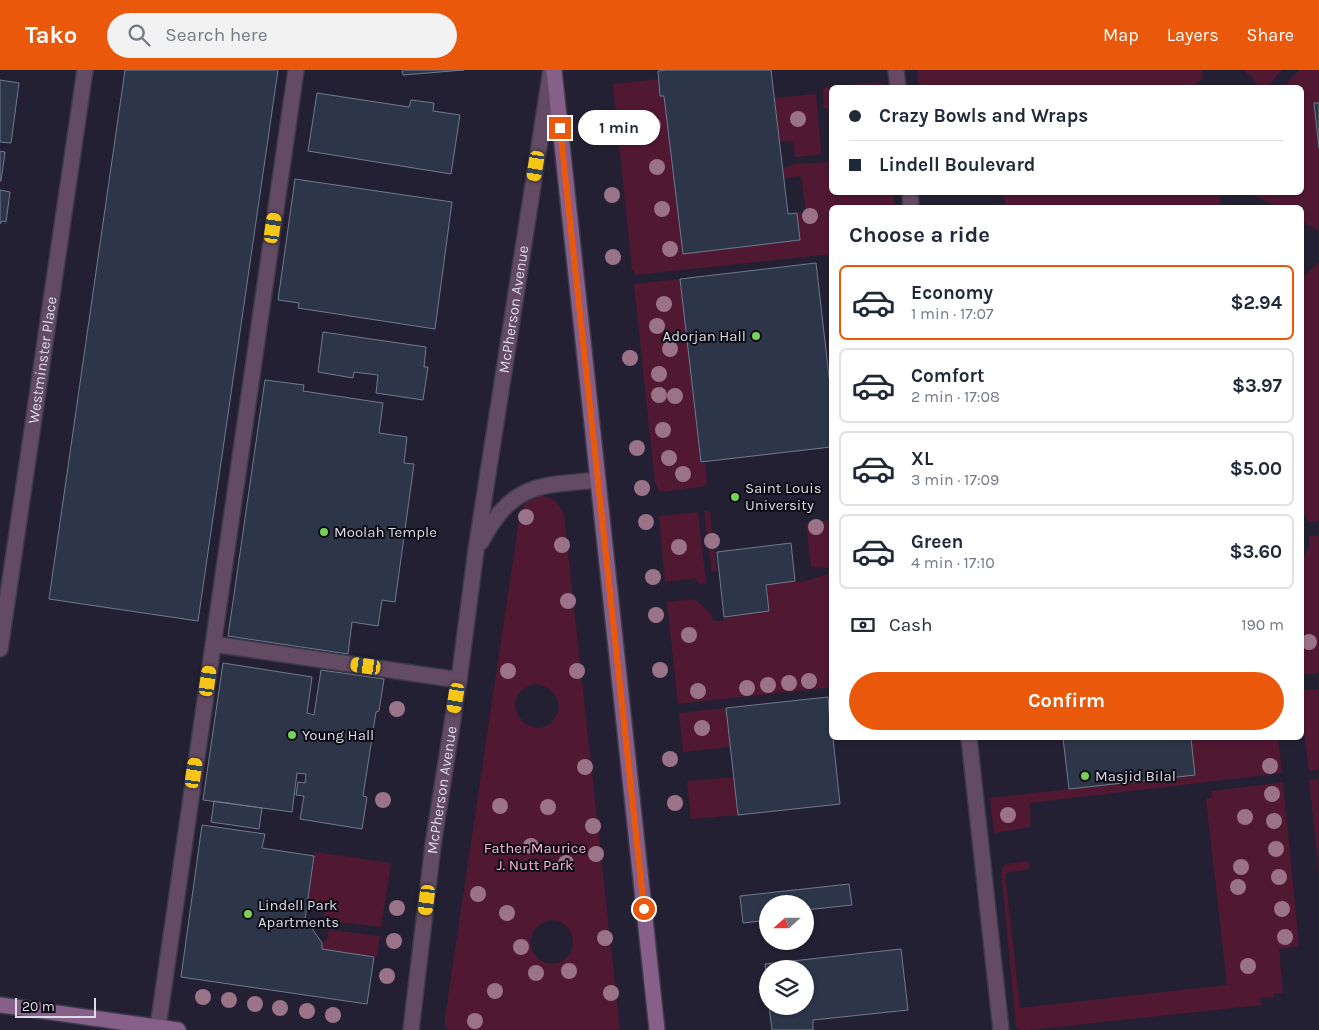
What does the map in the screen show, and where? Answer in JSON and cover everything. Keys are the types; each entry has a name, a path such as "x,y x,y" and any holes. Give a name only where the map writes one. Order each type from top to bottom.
{"main road":[{"path":"553,70 657,1030"},
{"path":"0,1005 178,1030"}],"street":[{"name":"Westminster Place","path":"0,649 84,70"},
{"path":"158,1027 296,70"},
{"name":"McPherson Avenue","path":"411,1030 434,845 476,550 553,70"},
{"path":"896,70 898,85"},
{"name":"McPherson Avenue","path":"476,550 499,513 512,500 524,492 544,486 598,480"},
{"path":"213,644 459,680"},
{"path":"969,740 1001,1030"}],"green space":[{"path":"917,70 1202,70 1203,78 1195,85 919,85"},
{"path":"1244,70 1282,70 1269,85 1259,85"},
{"path":"1299,70 1319,70 1319,103 1314,103 1319,148 1319,231 1304,223 1304,205 1273,205 1254,195 1304,195 1304,85 1286,85"},
{"path":"659,79 660,96 664,96 683,254 800,240 797,213 806,212 801,176 784,178 783,168 795,164 829,162 829,195 893,195 895,205 829,205 829,256 635,275 634,270 632,270 613,84"},
{"path":"881,82 882,85 852,85"},
{"path":"829,87 829,109 824,108 823,88"},
{"path":"816,94 820,154 795,157 793,141 780,142 774,98"},
{"path":"1004,195 1219,195 1221,205 1005,205"},
{"path":"1319,262 1319,521 1308,522 1304,514 1304,276"},
{"path":"680,279 701,464 705,463 707,483 701,487 662,492 655,483 634,284"},
{"name":"Father Maurice J. Nutt Park","path":"541,496 550,498 561,508 564,516 620,1030 448,1030 445,1025 520,514 526,502","holes":["535,684 551,691 558,699 559,705 556,716 547,725 538,728 528,725 520,718 516,709 516,700 522,691","550,920 561,923 568,928 572,936 573,944 570,952 565,959 558,963 548,963 537,957 534,954 530,941 536,928"]},
{"path":"704,511 709,511 710,513 717,571 712,572"},
{"path":"698,512 706,583 698,584 696,578 665,582 659,516"},
{"path":"829,520 829,568 811,567 806,523"},
{"path":"1319,535 1319,673 1304,675 1304,556 1309,547 1309,536"},
{"path":"829,574 829,687 678,704 667,602 695,599 711,614 714,621 724,621 724,617 769,611 766,585 795,581 803,582"},
{"path":"1319,689 1319,770 1309,771 1304,730 1304,690"},
{"path":"726,708 731,747 683,752 679,713"},
{"path":"1191,740 1278,740 1282,773 1030,803 1031,825 1027,828 994,833 990,798 1195,775"},
{"path":"734,777 738,815 691,819 687,781"},
{"path":"1319,779 1319,874 1309,780"},
{"path":"1283,782 1299,946 1279,949 1283,993 1274,994 1274,997 1260,998 1261,1005 1029,1030 1021,1030 1016,1026 1001,869 1006,864 1027,861 1030,864 1029,868 1025,870 1005,873 1020,1008 1227,985 1206,799 1212,798 1212,791"},
{"path":"315,852 391,863 381,927 333,921 325,923 321,904 316,902 308,903"},
{"path":"331,930 380,936 377,957 322,949 322,943 329,937 327,933"}],"building":[{"path":"125,70 278,70 198,621 49,599"},
{"path":"402,70 464,70 403,75"},
{"path":"771,70 788,214 797,213 800,240 683,254 664,96 660,96 658,71"},
{"path":"0,80 19,83 11,143 0,142"},
{"path":"317,93 409,107 411,100 434,103 433,111 460,115 451,174 308,151"},
{"path":"1314,103 1319,103 1319,148"},
{"path":"0,151 5,152 1,181 0,181"},
{"path":"295,179 452,202 435,329 298,308 299,303 278,300"},
{"path":"0,190 10,192 6,222 2,221 0,224"},
{"name":"Adorjan Hall","path":"816,263 829,377 829,447 701,462 680,279"},
{"path":"323,332 426,347 424,367 428,367 423,400 376,393 378,375 354,372 353,378 318,372"},
{"name":"Moolah Temple","path":"265,380 304,385 303,391 383,403 379,433 407,437 404,463 414,464 395,602 382,600 378,626 352,622 348,654 228,636"},
{"path":"791,543 795,581 766,585 769,611 724,617 717,552"},
{"name":"Young Hall","path":"223,663 312,677 307,713 314,715 321,670 384,679 379,711 376,712 363,796 367,797 362,829 300,819 304,796 296,795 298,782 305,783 306,774 297,773 292,812 203,800"},
{"path":"828,697 829,740 833,740 840,804 738,815 726,708"},
{"path":"1063,740 1191,740 1195,775 1069,789"},
{"path":"214,801 262,808 259,829 211,822"},
{"name":"Lindell Park Apartments","path":"202,825 265,834 262,848 314,856 304,926 311,927 322,943 322,949 374,957 367,1004 181,977"},
{"path":"849,884 852,905 814,909 814,895 759,895 759,921 743,923 740,896"},
{"path":"901,949 908,1010 813,1020 813,1030 772,1030 770,1015 814,1015 814,960 801,960"}],"place":[{"name":"Adorjan Hall","path":"756,336"},
{"name":"Saint Louis University","path":"735,497"},
{"name":"Moolah Temple","path":"324,532"},
{"name":"Young Hall","path":"292,735"},
{"name":"Masjid Bilal","path":"1085,776"},
{"name":"Lindell Park Apartments","path":"248,914"}],"route":[{"path":"560,128 644,909"}]}
